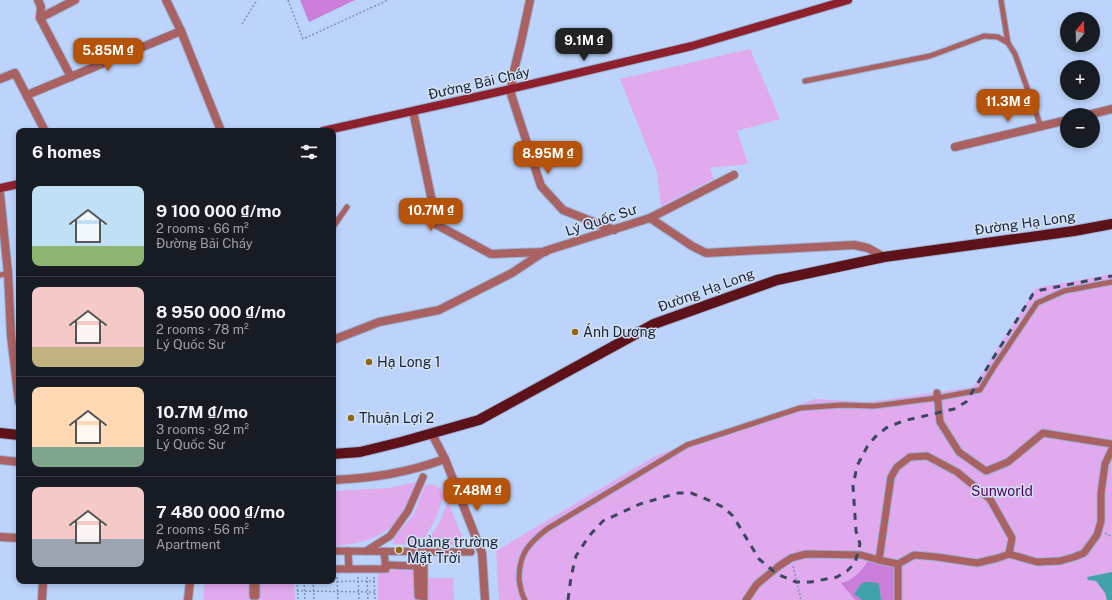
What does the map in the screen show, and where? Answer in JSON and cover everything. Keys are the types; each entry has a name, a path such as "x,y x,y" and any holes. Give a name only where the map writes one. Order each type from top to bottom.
{"main road":[{"name":"Đường Bãi Cháy","path":"336,128 511,89 692,46 848,0"},
{"path":"0,188 16,185"},
{"name":"Đường Hạ Long","path":"336,454 360,452 432,434 479,420 654,324 777,280 884,256 1074,232 1112,224"},
{"path":"0,433 16,435"}],"street":[{"path":"38,0 41,7 40,18 71,77"},
{"path":"40,18 76,0"},
{"path":"166,0 181,31 219,128"},
{"path":"530,0 511,89 512,98 541,186 563,210 614,230"},
{"path":"27,95 181,31"},
{"path":"0,79 15,73 44,128"},
{"path":"1100,112 1112,109"},
{"path":"413,111 437,225 491,254 546,252"},
{"path":"955,147 1060,122"},
{"path":"650,218 734,175"},
{"path":"0,194 4,274 16,377"},
{"name":"Lý Quốc Sư","path":"336,339 379,322 439,310 512,273 546,252 650,218 692,246 706,253 854,245 868,248 884,256"},
{"path":"937,396 940,422 959,452 986,471 1008,462 1042,433 1112,444"},
{"path":"432,434 445,459 482,553 485,600"},
{"path":"746,600 757,584 779,566 791,558 806,554 861,555 898,564 914,555 977,563 1009,554 1037,562 1060,561 1074,558 1084,553 1097,535 1101,521 1101,493 1105,464 1112,449"},
{"path":"879,560 891,477 897,467 910,457 927,456 956,472 990,499 1012,538 1009,554"},
{"path":"336,480 398,473 420,468 445,459"},
{"path":"0,460 16,462"},
{"path":"366,552 390,536 408,511 423,477"},
{"path":"0,537 16,538"},
{"path":"336,551 471,552"},
{"path":"348,552 349,569"},
{"path":"336,569 386,569 384,552"},
{"path":"898,564 898,600"},
{"path":"386,565 417,566 418,596 421,596 421,565 424,565 424,600"},
{"path":"42,600 43,584"},
{"path":"188,600 190,584"},
{"path":"250,584 250,600"},
{"path":"253,584 253,596 256,596 256,584"}],"lane":[{"path":"1001,0 1008,43"},
{"path":"805,81 930,56 984,36 998,36 1008,43 1015,54 1041,126"},
{"path":"336,222 347,206"},
{"path":"525,600 522,595 519,566 524,553 534,539 547,529 687,445 800,408 842,404 874,406 980,390 1037,303 1064,290 1112,282"}],"path":[{"path":"242,24 257,0"},
{"path":"288,0 303,39 388,0"},
{"path":"791,558 801,600"},
{"path":"358,569 359,600"},
{"path":"371,569 375,581 375,600"},
{"path":"368,600 367,581 371,569"},
{"path":"336,575 338,600"},
{"path":"337,581 375,581"},
{"path":"297,584 298,600"},
{"path":"304,584 305,600"},
{"path":"313,584 314,600"},
{"path":"297,591 375,592"}],"green space":[{"path":"750,49 780,119 737,131 748,164 710,168 714,179 661,206 657,172 620,79"},
{"name":"Sunworld","path":"1112,274 1112,600 499,600 496,551 657,455 815,399 868,402 973,387 1036,288"},
{"path":"416,482 410,498 396,522 377,536 364,541 336,546 336,491 389,488"},
{"path":"431,484 440,488 444,495 431,528 418,545 392,544 395,536 414,514 425,485"},
{"path":"448,502 462,536 463,545 424,545 438,525"},
{"path":"378,567 416,567 427,578 453,578 454,600 378,600"},
{"path":"205,584 249,584 249,597 254,598 258,584 294,584 295,600 203,600"}],"shaded area":[{"path":"300,0 355,0 309,22"},
{"path":"868,561 896,568 895,600 881,600 880,589 860,585 854,594 862,600 855,600 841,583 853,578 860,572"},
{"path":"1112,572 1112,600 1107,600 1105,593 1096,581 1088,580 1087,577"},
{"path":"864,582 878,583 881,600 862,600 854,594"}],"railway":[{"path":"568,600 576,556 589,536 603,521 640,504 678,493 691,493 723,507 733,516 759,559 777,574 796,582 811,582 837,577 847,571 855,563 860,544 856,531 853,486 857,466 867,447 875,437 886,428 903,421 954,409 966,402 1033,294 1041,290 1112,276"}],"place":[{"name":"Ánh Dương","path":"575,332"},
{"name":"Hạ Long 1","path":"369,362"},
{"name":"Thuận Lợi 2","path":"351,418"},
{"name":"Quảng trường Mặt Trời","path":"399,550"}]}
